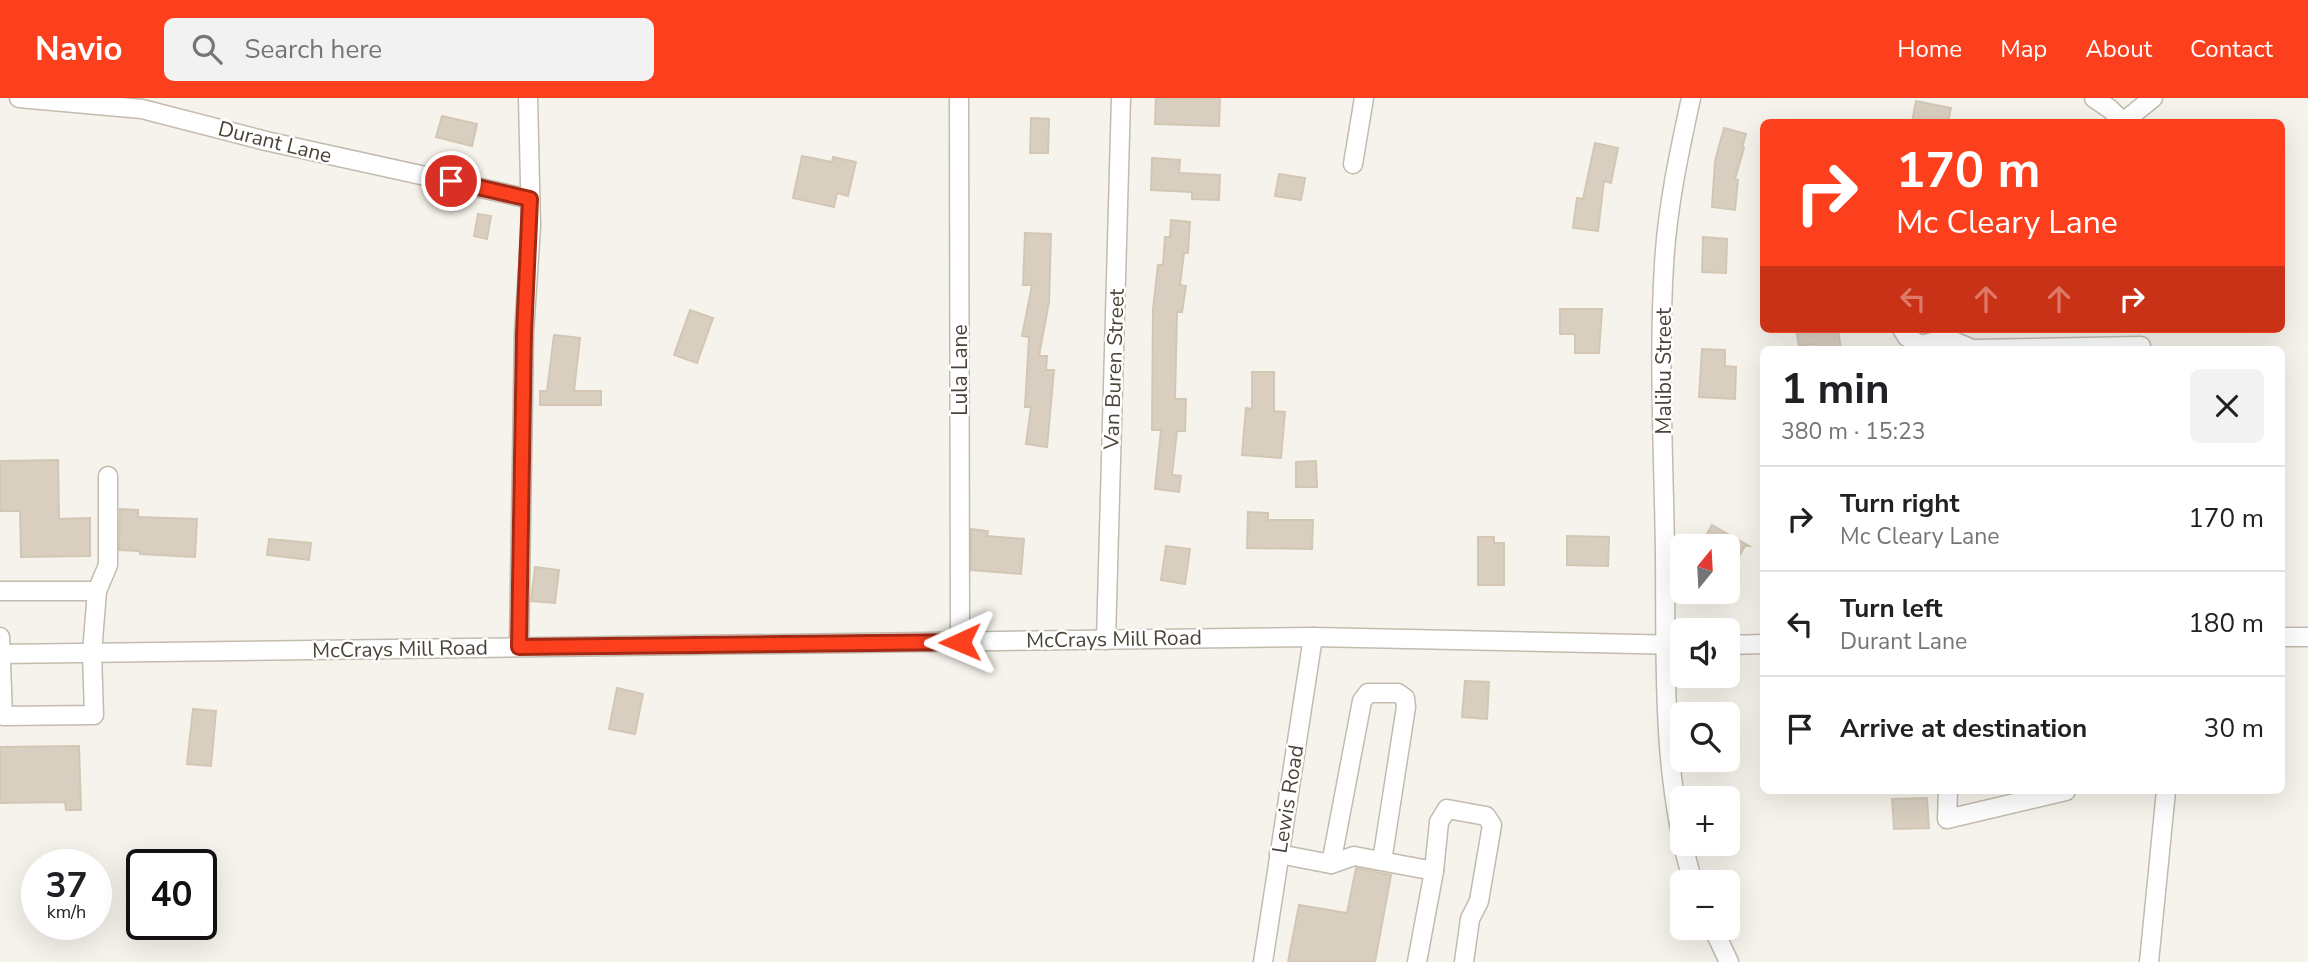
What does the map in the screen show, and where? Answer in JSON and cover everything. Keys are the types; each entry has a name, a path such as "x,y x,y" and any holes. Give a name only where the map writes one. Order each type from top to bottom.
{"street":[{"name":"Durant Lane","path":"19,98 142,109 265,141 530,199"},
{"path":"519,647 524,334 530,199 528,98"},
{"name":"Lula Lane","path":"959,98 960,642"},
{"name":"Van Buren Street","path":"1106,640 1121,98"},
{"path":"1353,164 1364,98"},
{"name":"Malibu Street","path":"1673,618 1664,264 1672,187 1691,98"},
{"path":"2095,98 2120,119"},
{"path":"2127,119 2153,98"},
{"path":"1904,333 1921,345 1937,341 1943,333"},
{"path":"1946,333 1967,346"},
{"path":"2044,346 2141,342"},
{"path":"0,637 3,716 94,715 92,653 97,591 108,565 108,476"},
{"path":"0,591 97,591"},
{"name":"McCrays Mill Road","path":"0,654 1313,637 1670,645"},
{"name":"Lewis Road","path":"1263,962 1313,637"},
{"path":"2285,637 2308,637"},
{"path":"1740,645 1760,644"},
{"name":"Malibu Street","path":"1673,688 1671,782 1681,842 1689,870"},
{"path":"1331,864 1362,701 1368,693 1398,693 1405,698 1406,707 1382,861"},
{"path":"1948,794 1947,819 2053,794"},
{"path":"2149,962 2166,794"},
{"path":"1418,962 1434,871 1439,821 1447,809 1486,816 1492,825 1479,901 1470,919 1464,962"},
{"path":"1279,855 1331,864 1354,856 1434,871"},
{"path":"1719,940 1729,962"}],"building":[{"path":"1156,98 1220,98 1219,126 1155,124"},
{"path":"1916,101 1951,108 1949,119 1913,119"},
{"path":"442,116 477,124 472,146 436,137"},
{"path":"1031,118 1049,119 1048,153 1030,153"},
{"path":"1724,128 1746,134 1735,179 1738,180 1735,210 1712,207 1715,161"},
{"path":"1595,143 1618,148 1611,183 1604,181 1598,231 1573,228 1577,198 1583,199"},
{"path":"802,156 832,162 833,157 856,162 848,196 837,193 834,207 793,198"},
{"path":"1152,158 1180,160 1179,173 1220,175 1219,200 1192,199 1192,192 1151,190"},
{"path":"1279,174 1305,178 1301,200 1275,196"},
{"path":"478,214 491,216 487,239 474,236"},
{"path":"1171,220 1190,222 1188,253 1184,253 1180,285 1186,286 1182,312 1177,312 1175,399 1186,399 1185,431 1177,431 1172,475 1181,476 1179,492 1155,489 1161,430 1152,430 1153,309 1158,265 1163,265 1165,237 1170,237"},
{"path":"1025,233 1051,234 1049,302 1039,356 1047,356 1046,370 1054,370 1047,447 1026,444 1031,407 1025,407 1029,337 1022,336 1032,285 1023,285"},
{"path":"1703,237 1727,239 1726,273 1702,272"},
{"path":"1560,309 1602,309 1599,353 1575,353 1575,334 1560,334"},
{"path":"690,310 713,318 697,363 674,355"},
{"path":"1797,333 1839,333 1840,346 1799,346"},
{"path":"554,335 580,338 574,391 601,391 601,405 540,405 540,391 547,391"},
{"path":"1702,349 1725,350 1725,366 1736,367 1735,399 1699,397"},
{"path":"1252,372 1274,372 1274,411 1285,412 1281,458 1242,455 1246,408 1252,409"},
{"path":"58,460 59,519 90,518 90,556 21,557 20,511 0,511 0,461"},
{"path":"1316,461 1317,487 1296,487 1296,462"},
{"path":"120,509 138,510 138,517 197,519 195,557 119,550"},
{"path":"1248,512 1268,513 1268,520 1313,520 1312,549 1247,548"},
{"path":"1712,525 1728,534 1707,534"},
{"path":"971,529 988,531 987,536 1024,539 1021,574 971,570"},
{"path":"1567,536 1609,537 1608,566 1567,565"},
{"path":"1478,537 1494,537 1494,543 1504,543 1504,585 1478,585"},
{"path":"269,539 311,543 309,560 267,555"},
{"path":"1740,541 1749,546 1745,546 1740,555"},
{"path":"1166,546 1190,549 1185,584 1161,580"},
{"path":"535,567 559,570 555,603 531,601"},
{"path":"1465,681 1489,682 1487,719 1462,717"},
{"path":"617,688 643,694 635,734 609,729"},
{"path":"193,709 216,711 211,766 187,764"},
{"path":"79,746 81,810 66,810 65,802 0,803 0,747"},
{"path":"1927,798 1929,828 1894,829 1892,799"},
{"path":"1356,868 1391,875 1375,962 1288,962 1299,905 1347,913"}],"route":[{"path":"451,181 530,199 531,226 524,334 519,647 960,642"}]}
